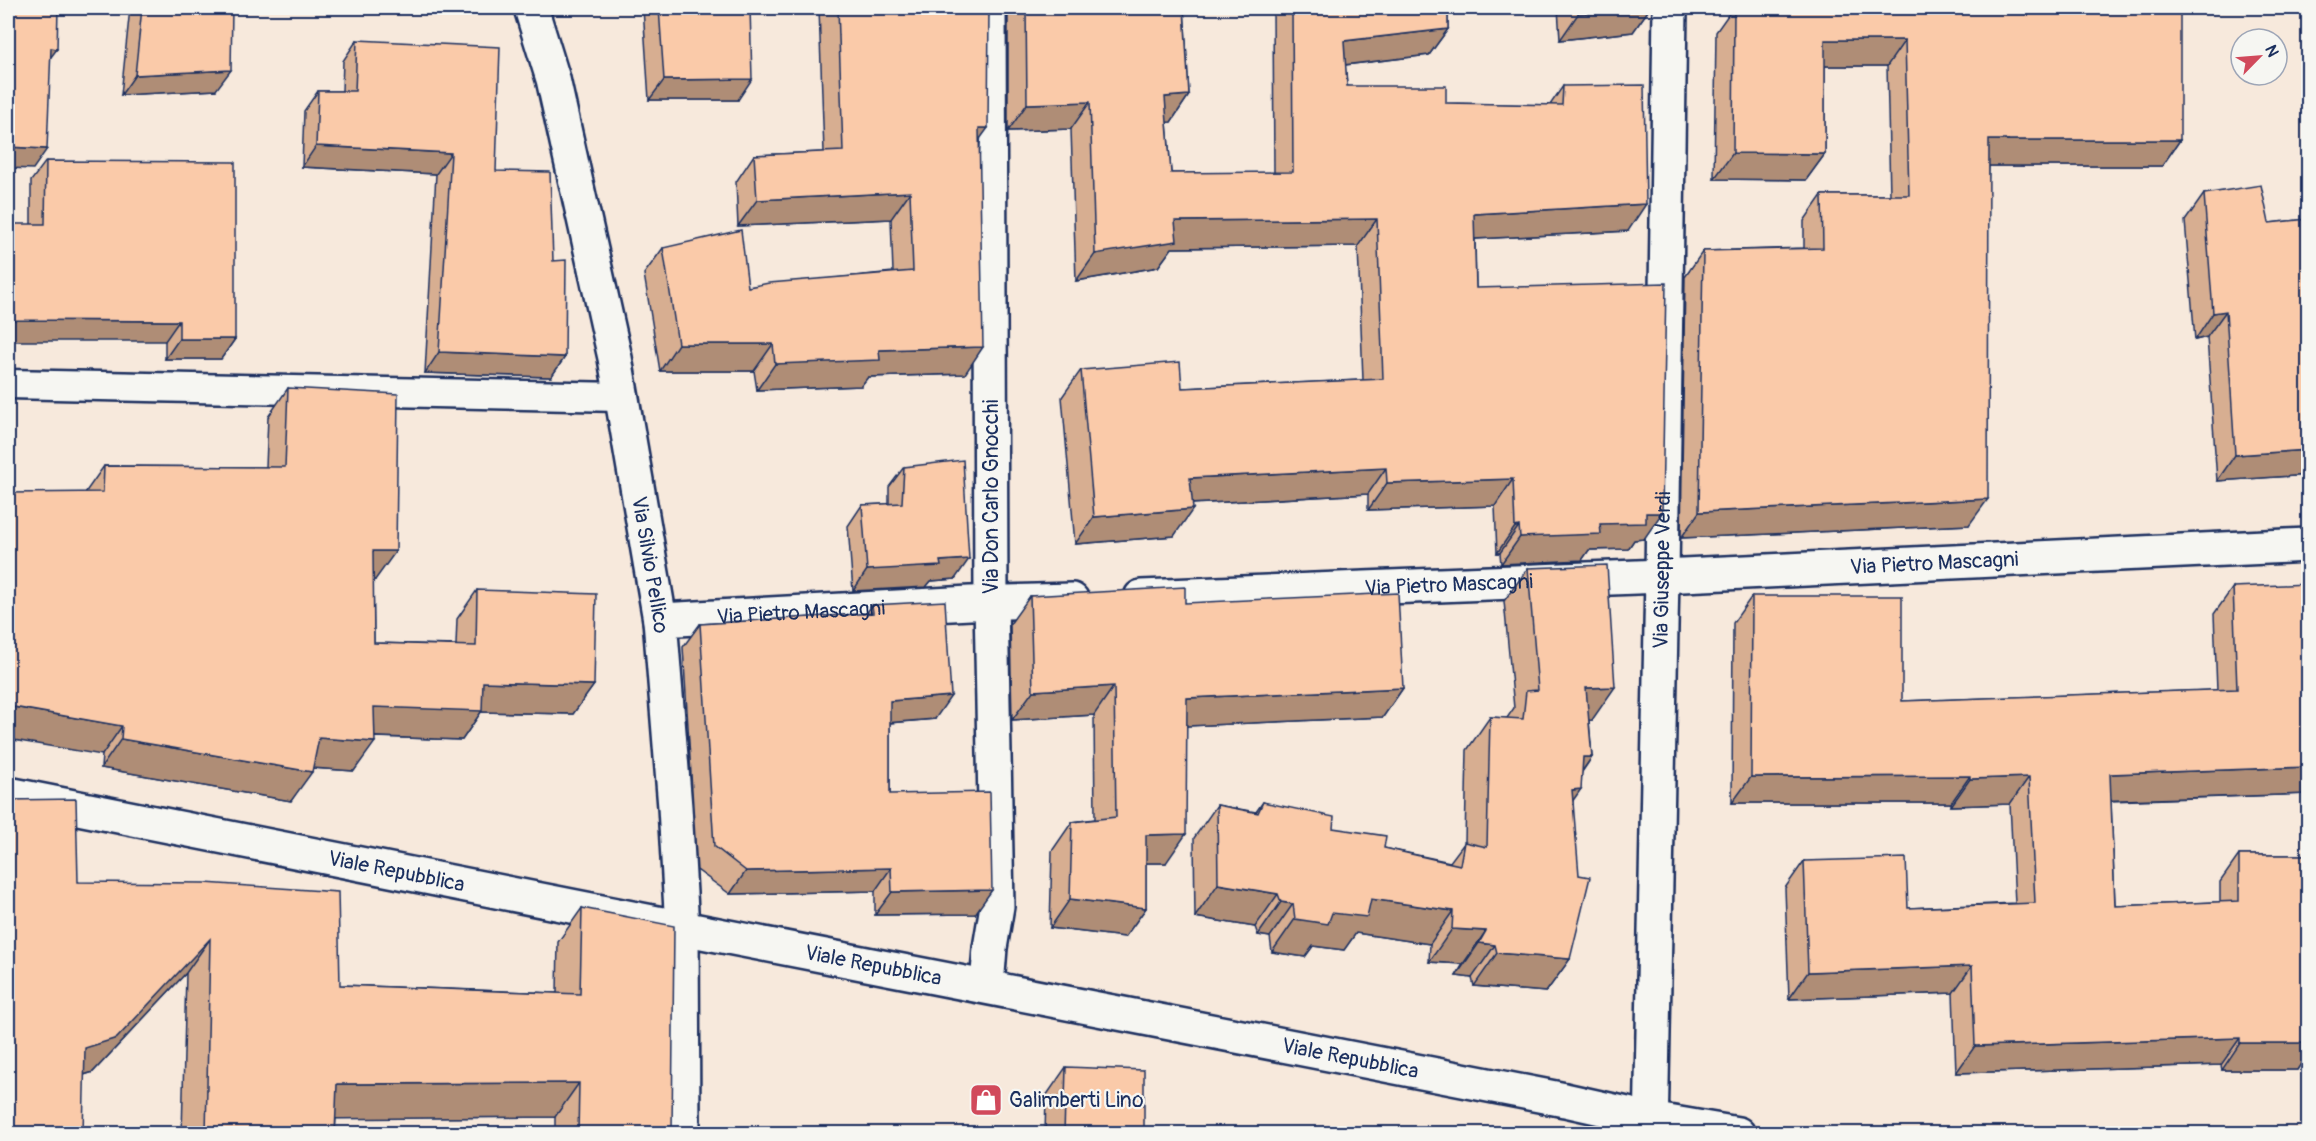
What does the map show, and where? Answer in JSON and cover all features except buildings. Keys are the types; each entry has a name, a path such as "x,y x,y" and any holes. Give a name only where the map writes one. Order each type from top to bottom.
{"street":[{"name":"Via Silvio Pellico","path":"531,8 553,78 615,358 660,620 682,928 683,1134"},
{"name":"Via Don Carlo Gnocchi","path":"987,987 990,948 997,906 991,602 989,8"},
{"name":"Via Giuseppe Verdi","path":"1651,1126 1670,8"},
{"name":"Via Pietro Mascagni","path":"660,620 991,602 1662,576 2308,545"},
{"name":"Viale Repubblica","path":"8,794 1542,1095 1651,1126 1738,1134"}],"lane":[{"path":"8,384 621,397"}],"place":[{"name":"Galimberti Lino","path":"986,1100"}]}
